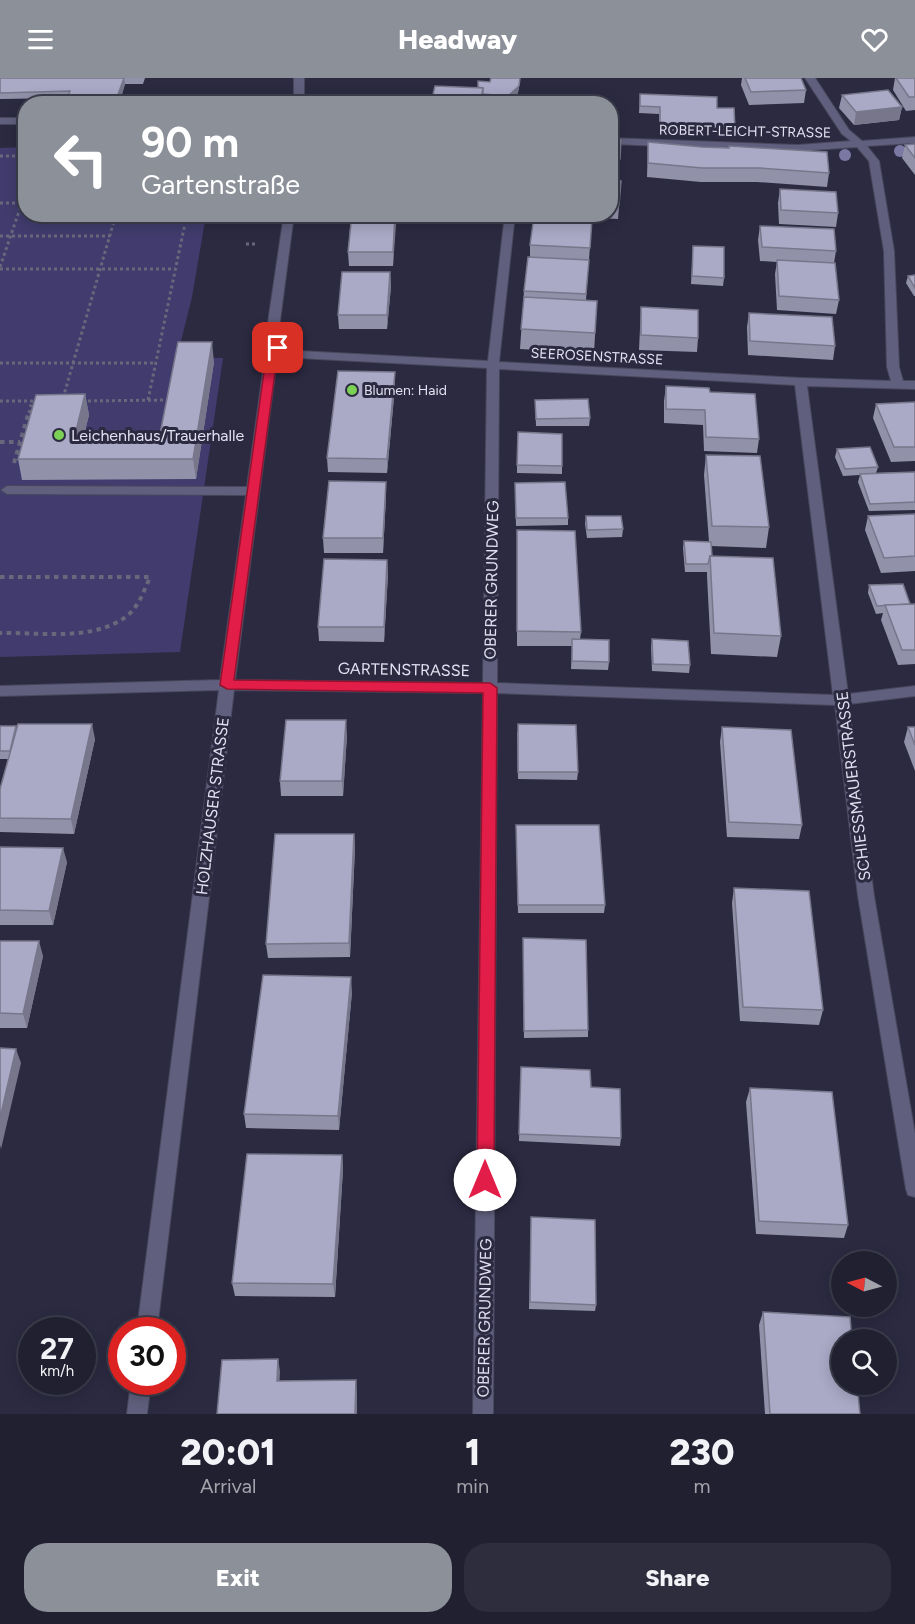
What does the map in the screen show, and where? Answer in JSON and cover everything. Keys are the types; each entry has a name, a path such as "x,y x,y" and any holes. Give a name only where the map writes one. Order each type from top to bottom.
{"street":[{"path":"299,78 299,96"},
{"path":"810,78 845,132 860,144 874,161 888,239 893,367 898,385"},
{"path":"0,121 18,121"},
{"name":"ROBERT-LEICHT-STRASSE","path":"618,141 798,148 915,140"},
{"name":"HOLZHAUSER STRASSE","path":"149,1317 227,685 270,365 278,348 272,336 288,222"},
{"name":"OBERER GRUNDWEG","path":"483,1414 493,365 509,222"},
{"name":"SEEROSENSTRASSE","path":"278,348 298,354 801,382 915,385"},
{"name":"SCHIESSMAUERSTRASSE","path":"801,382 866,896 915,1189"},
{"path":"7,490 253,491"},
{"name":"GARTENSTRASSE","path":"0,691 227,685 490,688 842,700 915,691"},
{"path":"137,1414 139,1395"}],"path":[{"path":"0,156 18,156"},
{"path":"0,203 18,203"},
{"path":"18,216 0,268 175,269"},
{"path":"63,401 114,222"},
{"path":"148,400 185,222"},
{"path":"0,236 110,236"},
{"path":"0,363 156,363"},
{"path":"74,401 171,400"},
{"path":"0,401 43,401"},
{"path":"7,490 32,401"},
{"path":"0,442 20,442"},
{"path":"0,577 150,577 139,605 127,617 106,627 87,633 0,633"}],"shaded area":[{"path":"18,147 18,222 205,222 192,297 177,357 223,358 180,652 0,657 0,148"}],"building":[{"path":"0,78 124,78 117,96 68,96 70,91 0,93"},
{"path":"491,78 520,78 519,86 508,96 483,94 483,88 478,87 478,81 490,82"},
{"path":"745,78 801,78 806,90 751,92"},
{"path":"896,78 915,78 915,97 909,97"},
{"path":"435,86 483,88 482,96 433,96"},
{"path":"888,90 902,107 856,112 842,95"},
{"path":"640,94 717,97 717,108 734,108 735,128 660,126 660,107 640,106"},
{"path":"618,140 621,140 620,159 618,159"},
{"path":"648,142 702,147 729,148 729,146 827,152 829,173 759,168 702,168 648,163"},
{"path":"915,144 915,158 905,145"},
{"path":"618,181 621,181 618,205"},
{"path":"780,189 836,192 838,213 781,210"},
{"path":"351,222 395,222 393,252 348,252"},
{"path":"533,222 592,222 590,248 530,245"},
{"path":"760,226 834,229 836,251 762,247"},
{"path":"693,246 724,247 724,278 692,276"},
{"path":"528,257 589,260 586,294 524,291"},
{"path":"777,260 835,263 839,300 779,296"},
{"path":"342,272 390,272 387,315 338,315"},
{"path":"915,275 915,288 908,276"},
{"path":"524,297 597,301 595,333 521,329"},
{"path":"641,307 698,310 698,338 641,335"},
{"path":"749,313 832,317 835,346 750,341"},
{"path":"178,342 212,342 193,459 18,459 36,395 85,394 75,435 160,434"},
{"path":"338,371 395,372 387,459 327,458"},
{"path":"666,386 709,388 710,392 755,394 759,439 706,437 705,410 666,409"},
{"path":"588,399 590,418 536,419 535,400"},
{"path":"915,402 915,447 894,447 876,404"},
{"path":"518,432 562,434 562,466 517,465"},
{"path":"870,447 878,467 845,469 837,449"},
{"path":"706,455 760,456 769,527 712,526"},
{"path":"915,472 915,502 870,504 860,474"},
{"path":"329,481 386,482 383,538 323,538"},
{"path":"565,482 568,518 516,518 515,483"},
{"path":"915,514 915,556 884,558 868,516"},
{"path":"586,516 621,516 623,529 587,530"},
{"path":"517,530 575,531 581,632 517,631"},
{"path":"684,541 711,542 712,556 708,564 686,564"},
{"path":"710,556 773,558 781,636 714,633"},
{"path":"324,559 387,560 384,627 318,627"},
{"path":"903,584 910,604 877,606 869,585"},
{"path":"915,604 915,650 902,650 885,605"},
{"path":"572,639 609,640 609,662 572,661"},
{"path":"652,639 688,641 690,665 653,664"},
{"path":"286,720 346,720 342,781 280,781"},
{"path":"18,724 92,724 71,819 0,818 0,789"},
{"path":"518,724 576,725 578,772 518,772"},
{"path":"0,726 16,726 10,751 0,751"},
{"path":"722,727 791,730 802,825 729,822"},
{"path":"908,727 915,727 915,745"},
{"path":"516,825 599,825 605,905 518,905"},
{"path":"275,834 354,834 349,943 266,944"},
{"path":"0,847 63,848 49,911 0,910"},
{"path":"734,888 809,891 823,1010 743,1007"},
{"path":"523,938 586,940 588,1030 524,1031"},
{"path":"0,941 39,941 23,1014 0,1013"},
{"path":"263,975 351,977 338,1116 244,1114"},
{"path":"0,1048 16,1049 0,1118"},
{"path":"521,1067 590,1070 591,1087 620,1089 621,1138 519,1134"},
{"path":"750,1088 832,1092 848,1225 759,1221"},
{"path":"247,1154 342,1155 333,1284 232,1283"},
{"path":"531,1217 595,1220 596,1305 530,1302"},
{"path":"763,1312 850,1317 851,1329 831,1329 831,1395 858,1395 860,1414 770,1414"},
{"path":"278,1359 277,1381 356,1380 355,1414 217,1414 222,1360"}],"place":[{"name":"Blumen: Haid","path":"352,390"},
{"name":"Leichenhaus/Trauerhalle","path":"59,435"}],"route":[{"path":"278,348 270,365 227,685 490,688 485,1180"}]}
